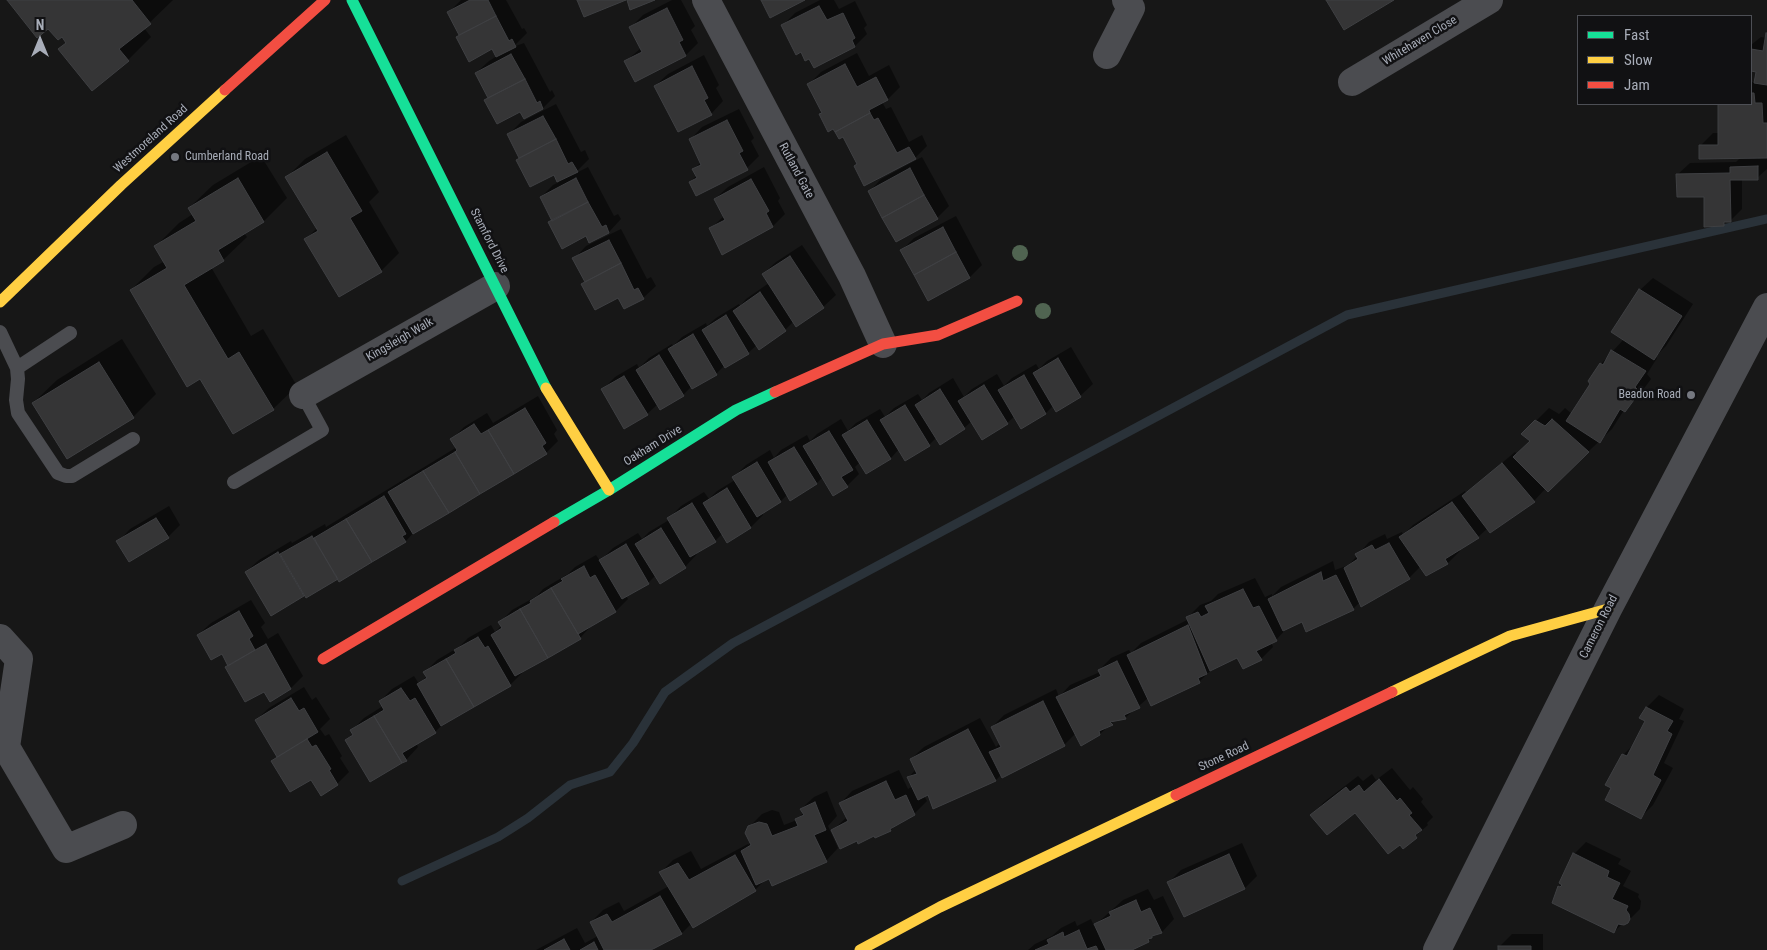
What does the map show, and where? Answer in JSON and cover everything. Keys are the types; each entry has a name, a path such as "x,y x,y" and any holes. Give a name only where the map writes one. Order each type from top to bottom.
{"street":[{"name":"Westmoreland Road","path":"0,302 120,185 325,0"},
{"name":"Stamford Drive","path":"352,0 548,392 609,490"},
{"name":"Rutland Gate","path":"706,0 852,276 883,344"},
{"path":"1107,55 1131,8 1126,0"},
{"name":"Whitehaven Close","path":"1352,82 1489,0"},
{"name":"Kingsleigh Walk","path":"303,395 496,286"},
{"name":"Oakham Drive","path":"323,658 609,490 736,410 883,344 938,335 1017,301"},
{"name":"Cameron Road","path":"1437,950 1608,609 1767,307"},
{"name":"Stone Road","path":"860,950 940,907 1510,636 1608,609"},
{"path":"0,638 19,659 6,748 66,849 123,825"}],"lane":[{"path":"0,332 17,368 16,400 18,412 58,473 72,476 133,439"},
{"path":"17,368 70,333"},
{"path":"234,482 322,430 303,395"}],"building":[{"path":"7,0 132,0 151,24 119,49 129,61 92,91 58,49 66,43 62,37 58,40 48,29 37,38"},
{"path":"470,0 488,0 496,16 459,35 447,12"},
{"path":"577,0 626,0 584,17"},
{"path":"627,0 655,0 630,10"},
{"path":"761,0 805,0 770,18"},
{"path":"1326,0 1394,0 1344,30"},
{"path":"819,6 827,20 843,13 855,38 852,40 855,47 814,68 809,59 805,61 801,52 796,55 781,25"},
{"path":"667,8 683,40 679,42 686,56 635,82 624,61 642,52 629,27"},
{"path":"496,16 509,41 512,39 516,47 496,57 492,49 469,62 456,37"},
{"path":"1767,33 1767,85 1754,83 1756,72 1752,71 1752,49 1763,51"},
{"path":"511,54 525,79 488,98 475,73"},
{"path":"845,64 857,87 876,77 888,100 869,110 870,113 835,132 833,129 828,132 819,114 822,113 807,84"},
{"path":"692,66 708,98 704,100 712,115 678,132 654,86"},
{"path":"525,79 537,103 540,101 543,109 524,119 520,112 497,124 484,100"},
{"path":"1752,93 1754,93 1755,103 1762,103 1763,123 1767,123 1767,158 1699,159 1699,145 1718,145 1718,105 1752,105"},
{"path":"870,113 874,120 878,118 897,153 909,147 916,159 864,186 854,166 857,164 843,137 839,139 835,132"},
{"path":"543,116 556,139 519,158 507,134"},
{"path":"727,120 743,151 739,153 748,170 696,196 689,182 697,178 692,169 701,165 689,139"},
{"path":"556,139 568,164 572,162 578,172 557,182 554,175 530,187 516,160"},
{"path":"327,152 362,211 350,218 382,272 339,297 304,239 318,231 285,177"},
{"path":"1758,166 1758,180 1730,180 1731,222 1724,222 1724,226 1704,227 1704,197 1677,197 1676,174 1730,173 1730,167"},
{"path":"910,168 924,195 882,218 868,191"},
{"path":"238,178 264,222 218,250 224,261 184,285 228,359 239,352 274,410 233,434 200,379 187,387 130,290 167,268 154,246 196,221 188,208"},
{"path":"576,178 588,202 552,221 540,197"},
{"path":"751,179 769,211 766,213 773,227 722,255 709,228 725,220 714,199"},
{"path":"924,195 938,219 896,242 882,218"},
{"path":"588,202 602,227 606,225 609,233 589,243 586,236 562,249 548,222"},
{"path":"943,227 956,252 914,275 900,250"},
{"path":"609,240 621,263 585,282 572,258"},
{"path":"956,252 970,278 928,301 914,275"},
{"path":"790,256 824,308 796,327 762,274"},
{"path":"621,263 634,290 638,288 644,299 624,309 618,298 595,310 581,284"},
{"path":"1639,289 1682,316 1654,360 1611,332"},
{"path":"760,292 786,331 759,350 733,311"},
{"path":"726,315 749,354 725,368 702,330"},
{"path":"693,334 717,375 692,389 668,349"},
{"path":"1611,350 1646,371 1635,387 1640,392 1625,412 1620,409 1600,443 1566,421 1590,384 1588,381 1600,363 1603,365"},
{"path":"659,355 684,396 660,410 636,370"},
{"path":"1058,358 1081,397 1056,412 1033,373"},
{"path":"99,362 134,418 67,459 32,403"},
{"path":"1024,375 1046,414 1021,429 998,390"},
{"path":"624,376 648,415 624,429 601,389"},
{"path":"984,385 1008,424 982,440 958,401"},
{"path":"940,389 965,429 940,445 915,405"},
{"path":"905,405 930,446 905,461 880,420"},
{"path":"525,408 546,443 542,446 547,454 514,474 488,430"},
{"path":"1552,419 1589,452 1548,492 1513,457 1530,441 1521,434 1535,420 1545,426"},
{"path":"867,420 891,459 866,474 842,435"},
{"path":"474,424 481,434 488,430 514,474 480,494 455,452 457,450 450,439"},
{"path":"829,431 853,470 841,477 848,487 833,496 803,446"},
{"path":"794,447 817,484 790,501 768,462"},
{"path":"455,452 480,494 449,513 423,471"},
{"path":"757,462 781,502 757,517 732,477"},
{"path":"1502,463 1535,502 1490,533 1462,496"},
{"path":"423,471 449,513 413,534 388,492"},
{"path":"727,488 751,528 727,543 703,503"},
{"path":"384,496 406,534 402,536 406,542 372,562 346,519"},
{"path":"1452,502 1479,538 1445,559 1448,564 1426,576 1399,537"},
{"path":"692,503 716,542 690,557 667,518"},
{"path":"156,518 169,538 129,562 116,541"},
{"path":"346,519 372,562 339,582 314,538"},
{"path":"661,528 686,568 660,584 635,544"},
{"path":"312,536 338,579 306,598 280,554"},
{"path":"1389,543 1410,579 1361,607 1344,568 1358,559 1355,554 1372,545 1375,550"},
{"path":"626,544 649,584 622,599 599,560"},
{"path":"278,552 304,596 271,616 245,572"},
{"path":"584,566 590,578 595,575 616,612 578,634 551,588 563,581 561,579"},
{"path":"1321,572 1323,581 1336,575 1354,610 1306,632 1302,622 1283,631 1268,599"},
{"path":"551,588 581,639 548,658 520,609"},
{"path":"1243,589 1253,608 1259,606 1277,641 1256,651 1262,660 1243,669 1237,658 1210,671 1186,617 1198,612 1201,617 1209,613 1205,606"},
{"path":"520,609 548,658 515,676 491,635 502,628 498,622"},
{"path":"239,611 253,636 249,639 255,650 228,666 222,654 211,660 197,635"},
{"path":"1188,625 1207,674 1198,678 1200,683 1151,706 1127,655"},
{"path":"478,637 485,648 488,646 511,686 474,707 446,659 456,653 454,650"},
{"path":"266,644 291,689 270,702 264,692 245,702 225,667"},
{"path":"446,659 474,707 441,726 417,684 427,678 423,672"},
{"path":"1117,661 1140,708 1124,715 1126,719 1110,722 1113,725 1099,731 1100,735 1081,746 1056,697 1101,676 1098,670"},
{"path":"401,688 410,701 415,698 436,733 402,753 407,761 402,763 374,716 384,710 379,701"},
{"path":"291,698 299,711 304,708 318,732 277,757 255,720"},
{"path":"1043,701 1065,746 1002,778 989,752 1001,747 991,727"},
{"path":"1646,707 1673,721 1667,731 1672,734 1653,775 1661,780 1641,819 1605,800 1611,788 1605,785 1622,754 1627,756 1645,721 1639,718"},
{"path":"374,716 402,763 370,782 345,740 353,735 350,730"},
{"path":"968,729 996,781 933,809 928,795 918,800 907,777 917,774 910,759"},
{"path":"307,739 312,747 316,745 331,769 329,770 338,785 321,796 311,780 290,792 271,761"},
{"path":"1379,779 1397,801 1400,798 1412,813 1409,815 1422,830 1415,835 1417,838 1403,849 1400,845 1388,854 1355,813 1327,835 1310,815 1346,787 1350,792 1359,785 1364,792"},
{"path":"886,781 895,800 906,795 915,815 890,829 891,831 875,838 874,836 858,844 857,841 840,849 831,830 848,821 839,803"},
{"path":"815,802 826,830 814,835 827,862 772,886 769,879 756,885 741,851 751,845 745,833 748,826 759,822 767,824 772,836 798,826 795,819 804,815 800,809"},
{"path":"1573,853 1609,871 1607,877 1620,883 1612,899 1628,906 1626,910 1630,919 1624,925 1618,924 1614,933 1552,903 1558,886 1562,885 1559,883"},
{"path":"1229,854 1245,889 1184,917 1167,882"},
{"path":"735,855 756,891 693,928 659,872 678,863 689,880"},
{"path":"660,896 682,934 651,950 604,950 590,922 607,914 612,922"},
{"path":"1136,900 1141,912 1150,908 1162,933 1152,936 1152,938 1148,939 1149,942 1132,950 1106,950 1094,924 1111,916 1109,912"},
{"path":"1079,930 1087,949 1096,946 1098,950 1035,950 1049,944 1047,940 1063,932 1064,937"},
{"path":"564,939 570,950 544,950"},
{"path":"594,942 598,950 580,950"},
{"path":"1498,946 1531,946 1531,950 1498,950"}],"waterway":[{"path":"402,881 498,837 528,818 570,785 610,772 633,743 665,692 733,643 1347,315 1767,219"}],"traffic: fast":[{"path":"352,0 546,388"},
{"path":"554,522 609,490 736,410 775,392"}],"traffic: slow":[{"path":"0,302 121,185 225,90"},
{"path":"546,388 609,490"},
{"path":"1392,692 1510,636 1608,609"},
{"path":"860,950 940,907 1176,795"}],"traffic: jam":[{"path":"225,90 325,0"},
{"path":"775,392 883,344 938,335 1017,301"},
{"path":"323,659 554,522"},
{"path":"1176,795 1392,692"}],"place":[{"name":"Cumberland Road","path":"175,157"},
{"name":"Beadon Road","path":"1691,395"}]}
